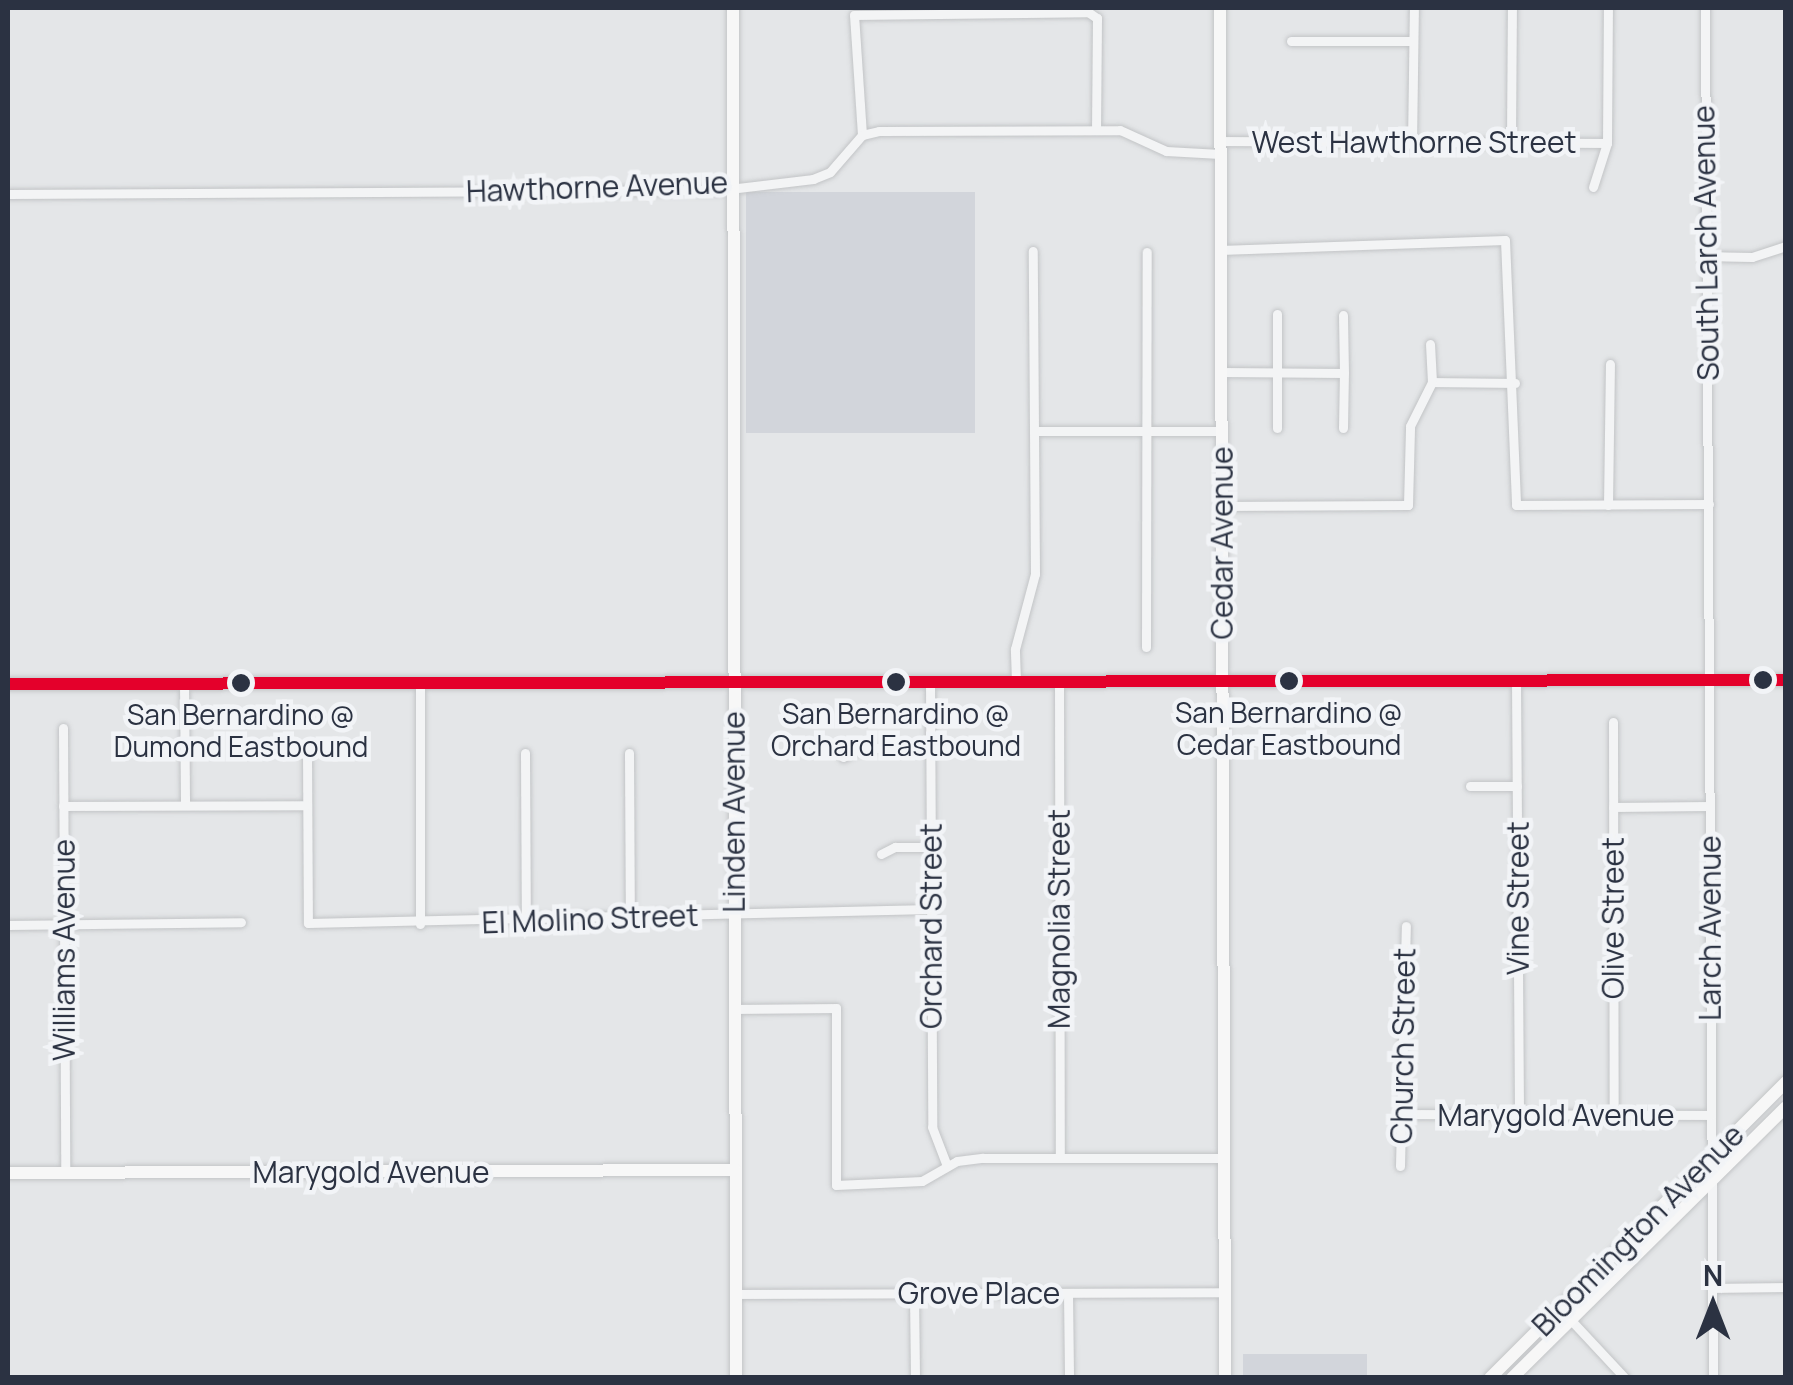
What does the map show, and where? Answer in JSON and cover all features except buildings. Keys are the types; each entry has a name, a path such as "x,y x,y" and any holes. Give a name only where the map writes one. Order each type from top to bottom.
{"main road":[{"name":"Linden Avenue","path":"733,8 736,1378"},
{"name":"Cedar Avenue","path":"1220,8 1225,1378"},
{"path":"8,684 1786,680"},
{"name":"Bloomington Avenue","path":"1490,1378 1786,1082"},
{"name":"Bloomington Avenue","path":"1512,1378 1786,1107"},
{"name":"Marygold Avenue","path":"8,1173 736,1170"}],"street":[{"path":"1412,145 1414,8"},
{"path":"1511,141 1512,8"},
{"path":"1594,186 1607,143 1608,8"},
{"name":"South Larch Avenue","path":"1705,8 1709,479"},
{"path":"1096,130 1097,18 1088,12 854,15 862,134 1129,131 1183,154 1220,148"},
{"path":"1291,41 1412,41"},
{"name":"Hawthorne Avenue","path":"8,194 732,186 814,179 830,172 862,134"},
{"name":"West Hawthorne Street","path":"1220,148 1511,141 1607,143"},
{"path":"1220,250 1506,240 1515,383 1516,505 1709,504"},
{"path":"1708,256 1752,257 1786,246"},
{"path":"1016,682 1015,648 1035,574 1032,251"},
{"path":"1146,648 1147,252"},
{"path":"1277,314 1277,428"},
{"path":"1343,316 1343,428"},
{"path":"1220,506 1408,506 1410,426 1432,382 1430,344"},
{"path":"1608,505 1610,364"},
{"path":"1221,372 1344,373"},
{"path":"1432,382 1515,383"},
{"path":"1034,431 1221,431"},
{"name":"Larch Avenue","path":"1709,479 1713,1378"},
{"name":"Magnolia Street","path":"1058,681 1060,1158"},
{"name":"Vine Street","path":"1516,681 1519,1114"},
{"name":"Orchard Street","path":"930,682 932,1127 947,1166"},
{"path":"420,683 420,924"},
{"path":"184,684 185,805"},
{"name":"Olive Street","path":"1613,722 1614,1114"},
{"name":"Williams Avenue","path":"63,728 65,1172"},
{"path":"843,757 858,748 930,748"},
{"path":"63,806 307,805 306,749"},
{"path":"525,753 526,922"},
{"path":"629,753 630,920"},
{"path":"1470,786 1517,786"},
{"name":"El Molino Street","path":"307,805 308,924 630,920 931,910"},
{"path":"1613,807 1710,806"},
{"path":"881,854 895,847 931,847"},
{"path":"8,924 240,922"},
{"name":"Church Street","path":"1400,1166 1406,926"},
{"path":"735,1009 836,1008 836,1185 908,1184 967,1159 1224,1158"},
{"name":"Marygold Avenue","path":"1400,1114 1711,1115"},
{"path":"1712,1288 1786,1286"},
{"name":"Grove Place","path":"736,1294 1223,1292"},
{"path":"1068,1293 1069,1378"},
{"path":"914,1294 915,1378"},
{"path":"1560,1308 1625,1378"}],"shaded area":[{"path":"746,192 975,192 975,433 746,433"},
{"path":"1243,1354 1367,1354 1367,1377 1243,1377"}],"transit line":[{"path":"8,684 1786,680"}],"place":[{"name":"San Bernardino @ Cedar Eastbound","path":"1289,681"},
{"name":"San Bernardino @ Orchard Eastbound","path":"896,682"},
{"name":"San Bernardino @ Dumond Eastbound","path":"241,683"}]}
